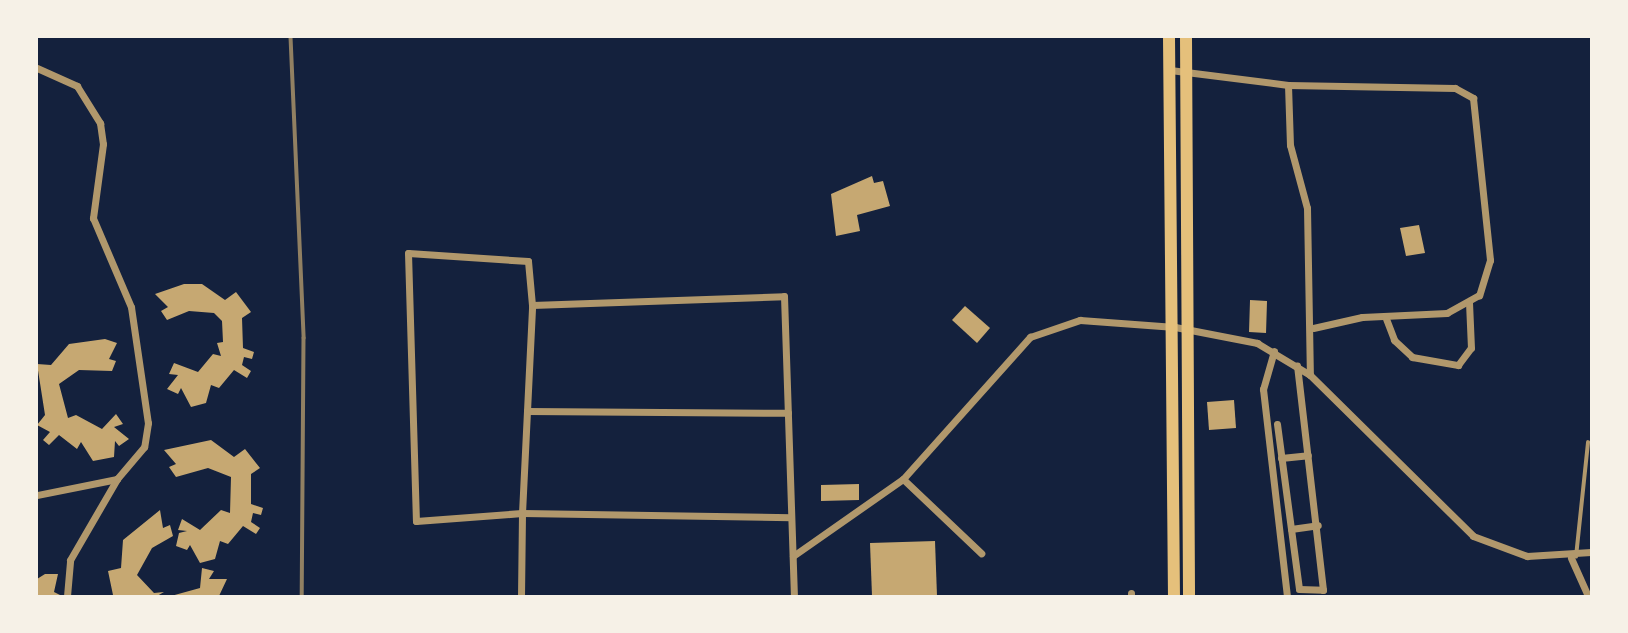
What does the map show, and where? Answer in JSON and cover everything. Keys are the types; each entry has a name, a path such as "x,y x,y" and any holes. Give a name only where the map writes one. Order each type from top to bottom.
{"main road":[{"path":"1169,37 1175,327 1174,596"},
{"path":"1186,37 1192,330 1189,596"}],"street":[{"path":"37,68 77,86 100,123 103,144 93,218 131,307 148,424 144,447 117,479 70,560 67,596"},
{"path":"1170,70 1288,85 1455,88 1473,98 1490,260 1469,303 1471,348 1458,365 1412,357 1394,340 1384,316"},
{"path":"1288,85 1290,145 1307,208 1313,328 1310,376"},
{"path":"521,596 522,513 532,304 528,261 408,253 415,521 522,513 791,517"},
{"path":"532,304 784,296 794,596"},
{"path":"1313,328 1384,316 1431,315 1469,303"},
{"path":"793,556 902,479 1030,337 1080,320 1175,327 1274,351 1310,376 1473,536 1527,555 1573,557 1591,552"},
{"path":"1274,351 1263,389 1287,596"},
{"path":"1277,424 1299,589 1307,593 1326,583 1297,365"},
{"path":"527,411 788,413"},
{"path":"1282,458 1308,455"},
{"path":"37,495 117,479"},
{"path":"902,479 981,553"},
{"path":"1291,529 1318,525"},
{"path":"1573,557 1588,596"}],"lane":[{"path":"1573,557 1588,443"}],"building":[{"path":"872,176 874,183 883,181 890,206 857,215 860,231 836,236 831,194"},
{"path":"1419,225 1425,253 1406,256 1400,228"},
{"path":"184,284 202,284 225,300 236,292 251,312 242,318 243,348 254,352 252,359 244,357 242,365 251,371 247,378 234,370 219,388 211,385 206,403 191,407 181,388 178,394 167,389 178,375 169,374 174,363 198,372 213,354 221,356 217,343 223,342 222,321 214,313 189,311 167,320 161,311 168,307 155,294"},
{"path":"1250,300 1267,301 1266,333 1249,332"},
{"path":"965,306 990,328 977,343 952,320"},
{"path":"105,339 117,343 109,359 116,361 112,371 79,370 59,384 68,418 76,415 102,429 116,414 123,424 114,427 129,439 119,446 115,441 114,457 93,461 81,442 77,449 59,435 49,445 43,440 50,432 37,425 45,415 37,364 51,365 69,344"},
{"path":"1234,400 1236,428 1209,430 1207,402"},
{"path":"211,440 234,457 245,449 260,468 251,474 251,504 263,508 261,515 253,513 251,522 260,528 256,534 243,526 228,544 220,541 215,559 200,563 190,545 187,550 176,546 179,533 187,531 178,530 182,519 200,530 221,510 230,513 231,477 208,468 176,477 169,467 176,464 164,450"},
{"path":"859,484 859,500 821,501 821,485"},
{"path":"160,510 163,528 170,525 173,536 152,548 137,575 154,593 164,592 157,596 113,595 108,571 121,568 123,540"},
{"path":"935,541 937,596 872,596 870,543"},
{"path":"202,568 214,571 209,579 227,579 219,596 171,596 200,588"},
{"path":"45,574 58,574 54,592 62,596 37,596 37,579"}],"railway":[{"path":"291,37 304,338 302,596"}]}
